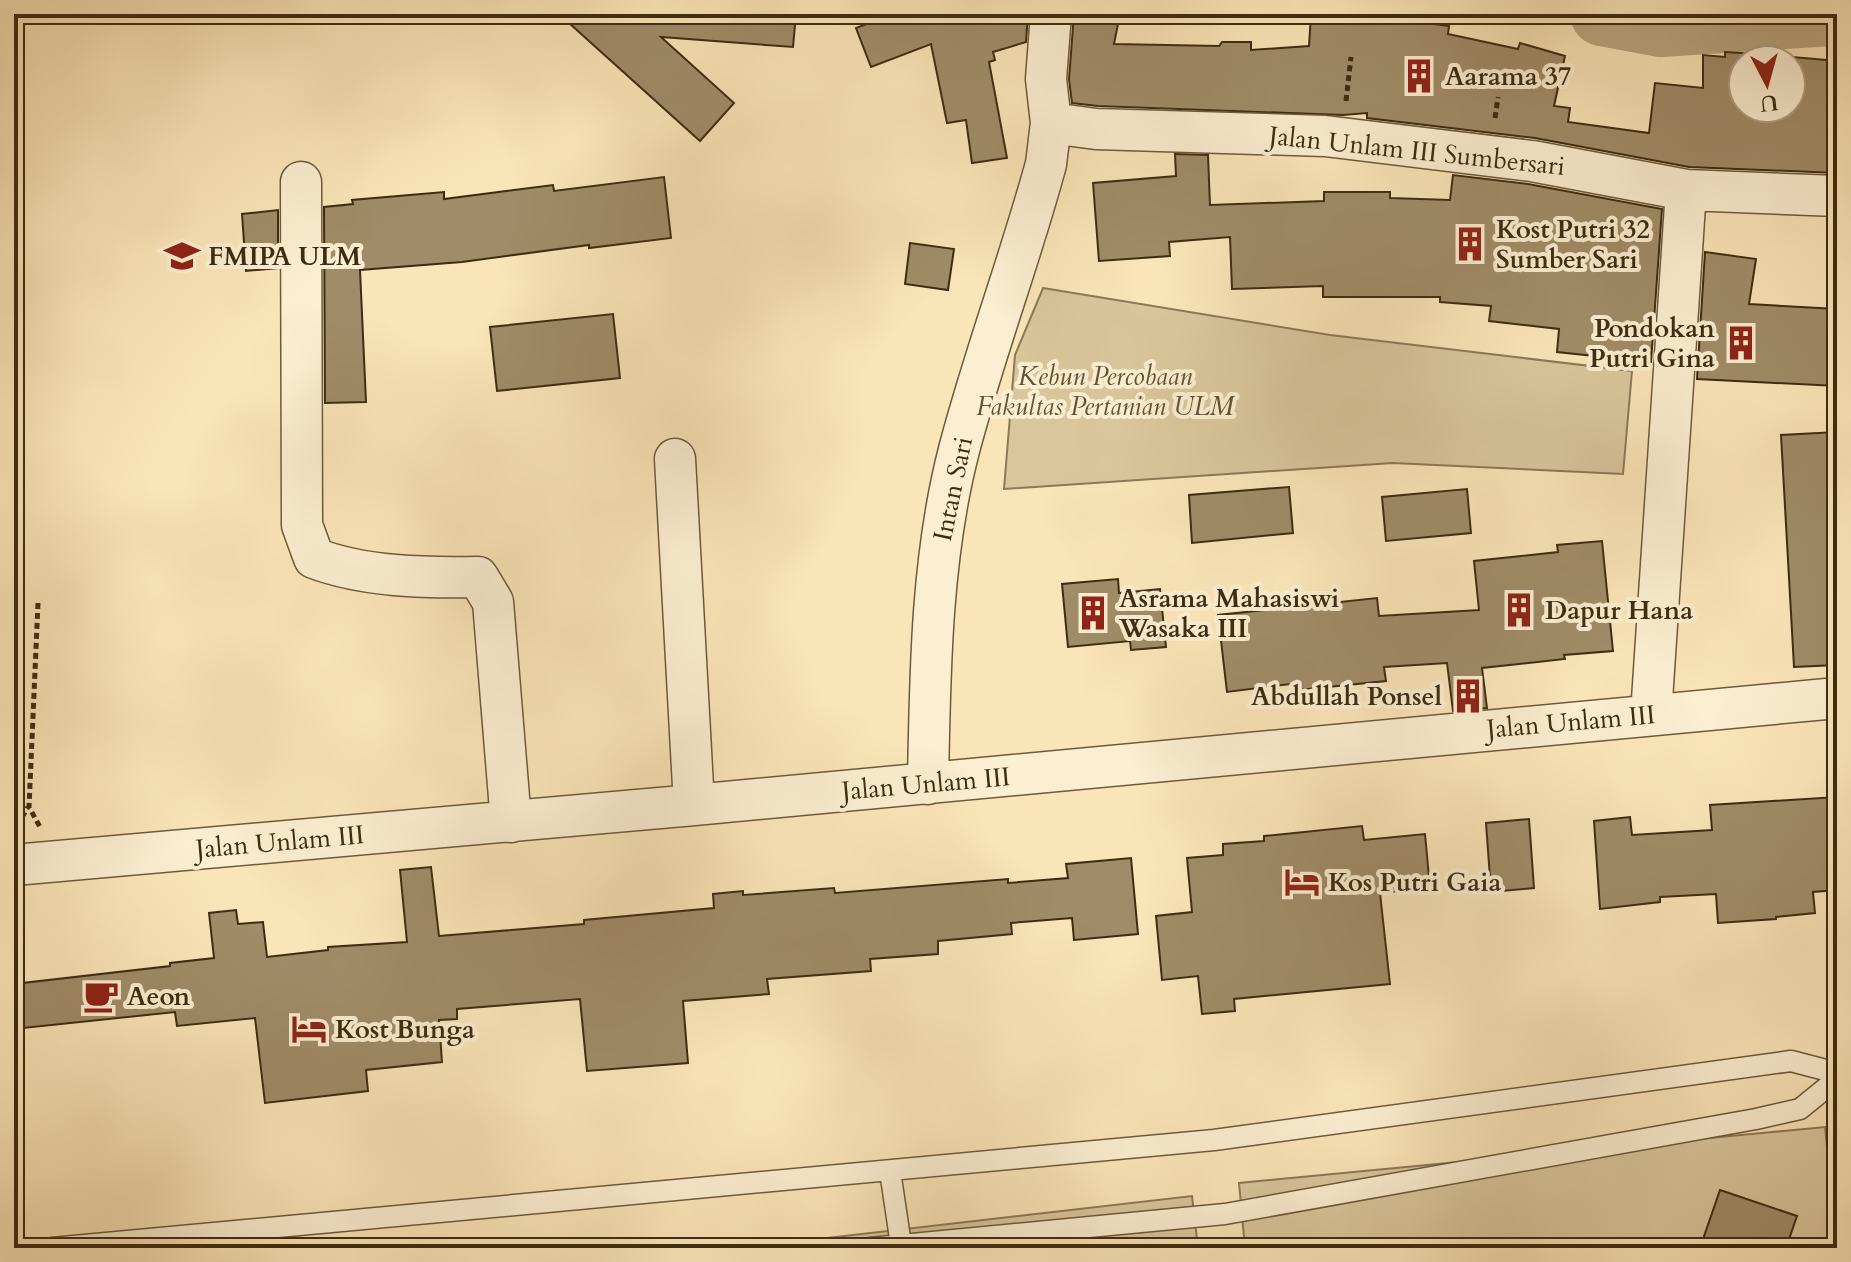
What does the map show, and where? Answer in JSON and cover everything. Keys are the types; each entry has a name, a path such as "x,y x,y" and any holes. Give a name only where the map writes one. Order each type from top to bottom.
{"street":[{"name":"Intan Sari","path":"928,784 929,707 939,551 959,451 1046,164 1051,123 1046,79 1051,14"},
{"name":"Jalan Unlam III Sumbersari","path":"1051,123 1096,129 1275,133 1377,141 1532,161 1686,190 1837,196"},
{"path":"301,182 302,525 314,558 343,569 452,578 478,577 493,602 511,822"},
{"path":"1651,715 1686,190"},
{"path":"675,459 694,805"},
{"name":"Jalan Unlam III","path":"14,865 928,784 1837,698"}],"lane":[{"path":"52,1248 160,1243 1214,1140 1791,1061 1837,1073"},
{"path":"870,1248 1225,1214 1756,1119 1800,1109 1837,1079"},
{"path":"890,1171 901,1245"}],"path":[{"path":"14,829 29,807 38,603"},
{"path":"29,807 38,826 44,831"}],"green space":[{"name":"Kebun Percobaan Fakultas Pertanian ULM","path":"1043,288 1330,335 1632,371 1623,474 1393,463 1004,489 1015,355"},
{"path":"1825,1127 1837,1248 1245,1248 1239,1183"},
{"path":"1192,1196 1198,1248 741,1248"}],"building":[{"path":"559,14 796,14 793,47 661,37 734,103 700,141"},
{"path":"892,14 1028,14 1026,42 993,52 995,60 989,62 1007,158 972,163 966,120 947,123 931,44 871,67 856,28"},
{"path":"1074,14 1120,14 1114,44 1219,46 1222,42 1251,42 1251,50 1309,46 1311,14 1403,14 1402,20 1449,26 1448,34 1518,49 1520,43 1565,56 1554,106 1570,108 1568,122 1649,133 1655,83 1703,88 1703,55 1725,57 1727,52 1727,124 1807,124 1807,59 1837,61 1837,173 1689,167 1535,138 1367,118 1367,113 1343,115 1072,103 1069,79"},
{"path":"1175,154 1208,155 1210,205 1324,201 1324,192 1390,192 1390,198 1450,200 1453,175 1528,184 1662,209 1651,362 1557,352 1559,329 1489,321 1491,306 1440,302 1440,297 1323,297 1323,286 1232,289 1230,237 1169,242 1170,256 1099,261 1093,183 1176,176"},
{"path":"664,177 671,238 589,248 589,245 462,262 360,270 366,402 325,403 324,207 353,204 352,200 444,192 444,199 553,185 554,191"},
{"path":"278,210 278,268 246,271 242,214"},
{"path":"910,243 954,249 948,290 905,284"},
{"path":"1705,252 1756,259 1749,304 1837,309 1837,386 1697,379"},
{"path":"613,314 620,378 497,391 490,327"},
{"path":"1837,432 1837,665 1794,667 1781,435"},
{"path":"1289,487 1293,533 1192,543 1189,495"},
{"path":"1467,489 1471,533 1386,541 1382,497"},
{"path":"1602,541 1613,651 1482,668 1487,708 1453,711 1447,663 1384,667 1386,681 1299,690 1298,683 1227,692 1218,615 1377,598 1379,616 1479,610 1474,561 1558,552 1557,545"},
{"path":"1118,579 1119,593 1160,589 1166,647 1131,650 1130,641 1068,647 1062,584"},
{"path":"1837,797 1837,890 1813,892 1815,913 1718,923 1716,894 1660,897 1660,902 1600,909 1594,821 1630,817 1632,835 1712,830 1710,805"},
{"path":"1529,819 1534,888 1491,892 1486,823"},
{"path":"1362,826 1364,840 1425,834 1430,888 1380,893 1390,984 1234,999 1235,1011 1202,1014 1198,976 1162,980 1156,916 1192,912 1187,858 1223,855 1223,844 1264,841 1264,836"},
{"path":"1131,858 1138,934 1074,940 1072,918 1011,923 1012,934 938,941 938,954 870,959 871,971 767,979 769,994 683,1001 688,1063 587,1071 580,999 457,1009 457,1019 439,1020 442,1062 366,1070 368,1091 265,1103 255,1018 177,1026 175,1012 14,1029 14,984 214,958 209,913 236,910 238,924 263,922 267,957 328,950 328,947 407,942 400,870 431,867 439,936 584,924 584,920 714,908 713,894 743,891 743,895 834,888 835,893 1008,879 1008,883 1068,878 1066,864"},
{"path":"1720,1190 1797,1216 1786,1248 1700,1248"}],"waterway":[{"path":"1602,14 1661,25 1831,14"}],"place":[{"name":"Aarama 37","path":"1419,76"},
{"name":"Kost Putri 32 Sumber Sari","path":"1470,244"},
{"name":"FMIPA ULM","path":"182,256"},
{"name":"Pondokan Putri Gina","path":"1741,343"},
{"name":"Dapur Hana","path":"1519,610"},
{"name":"Asrama Mahasiswi Wasaka III","path":"1093,613"},
{"name":"Abdullah Ponsel","path":"1468,696"},
{"name":"Kos Putri Gaia","path":"1302,882"},
{"name":"Aeon","path":"101,996"},
{"name":"Kost Bunga","path":"309,1029"}]}
